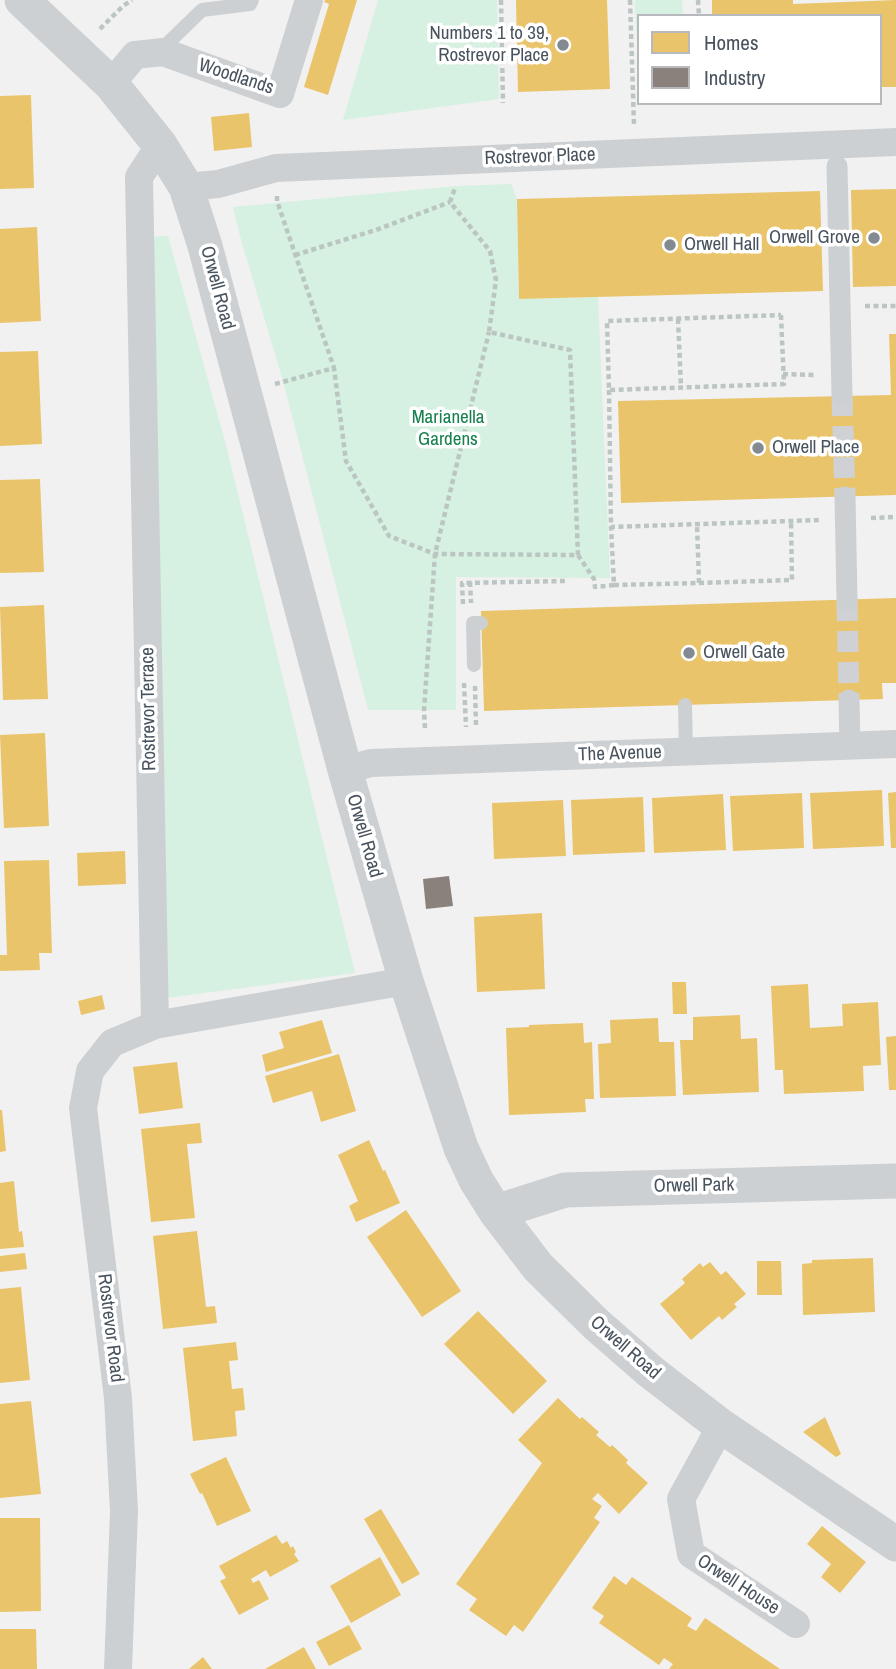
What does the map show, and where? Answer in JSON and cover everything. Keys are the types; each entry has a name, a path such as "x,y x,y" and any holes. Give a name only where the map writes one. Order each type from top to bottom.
{"street":[{"name":"Orwell Road","path":"22,0 111,84 160,145 186,187 205,246 345,770 406,981 461,1148 476,1180 496,1212 538,1267 597,1325 651,1372 721,1426 896,1544"},
{"name":"Woodlands","path":"163,52 280,94 309,0"},
{"path":"111,84 135,55 163,52"},
{"name":"Rostrevor Place","path":"186,187 234,181 276,168 896,142"},
{"name":"Rostrevor Terrace","path":"155,1024 139,177 160,145"},
{"path":"837,166 842,386"},
{"path":"845,497 847,600"},
{"path":"849,700 850,745"},
{"name":"The Avenue","path":"345,770 371,762 896,744"},
{"path":"155,1024 406,981"},
{"name":"Rostrevor Road","path":"118,1669 124,1511 118,1398 83,1108 90,1071 112,1043 155,1024"},
{"name":"Orwell Park","path":"496,1212 565,1189 896,1181"},
{"name":"Orwell House","path":"721,1426 681,1499 691,1554 796,1624"}],"lane":[{"path":"163,52 169,42 202,10 250,5 252,0"},
{"path":"474,665 473,623 481,623"},
{"path":"685,705 686,752"}],"path":[{"path":"78,52 122,6 132,0"},
{"path":"500,0 503,103"},
{"path":"630,0 635,153"},
{"path":"295,255 376,230 450,202 456,180"},
{"path":"276,201 334,368 346,461 389,536 435,554 578,555"},
{"path":"425,728 435,554 489,332 496,280 490,251 450,202"},
{"path":"609,390 784,384 781,315 607,321 614,586"},
{"path":"678,318 681,387"},
{"path":"489,332 570,349 578,555 594,579 595,587 792,580 791,521"},
{"path":"283,381 334,368"},
{"path":"783,373 842,386"},
{"path":"611,527 845,519"},
{"path":"697,524 699,583"},
{"path":"465,710 466,727"},
{"path":"475,710 476,727"}],"green space":[{"path":"378,0 497,0 499,99 343,120"},
{"path":"635,0 682,0 683,14 637,14 637,46"},
{"name":"Marianella Gardens","path":"511,184 517,199 519,299 598,297 610,578 456,577 456,710 368,710 283,381 233,207 456,186"},
{"path":"168,236 226,445 355,973 167,998 149,237"}],"building: Homes":[{"path":"357,0 328,95 304,87 329,4 324,2"},
{"name":"Numbers 1 to 39, Rostrevor Place","path":"516,0 607,0 610,89 518,92"},
{"path":"712,0 793,0 793,4 896,0 896,87 882,87 882,14 712,14"},
{"path":"31,95 34,188 0,189 0,96"},
{"path":"249,113 252,147 214,151 211,117"},
{"name":"Orwell Grove","path":"896,189 896,286 853,287 851,190"},
{"name":"Orwell Hall","path":"820,191 823,291 519,299 517,199"},
{"path":"37,227 41,321 0,323 0,229"},
{"name":"Orwell Place","path":"889,334 896,334 896,495 621,503 618,401 891,395"},
{"path":"38,351 42,444 0,446 0,352"},
{"path":"40,479 44,572 0,573 0,480"},
{"name":"Orwell Gate","path":"896,598 896,683 882,683 883,699 484,711 481,611"},
{"path":"44,605 48,699 3,700 0,607"},
{"path":"45,733 49,826 4,828 0,735"},
{"path":"882,790 884,846 813,849 810,793"},
{"path":"896,792 896,848 891,848 888,793"},
{"path":"802,793 804,848 733,851 730,796"},
{"path":"723,794 726,850 654,853 652,798"},
{"path":"643,797 645,852 573,855 571,800"},
{"path":"563,800 566,856 494,859 492,803"},
{"path":"125,851 126,884 78,886 77,853"},
{"path":"49,860 52,953 39,953 40,970 0,971 0,955 7,955 4,861"},
{"path":"542,913 545,989 477,992 474,917"},
{"path":"672,982 686,982 687,1014 673,1014"},
{"path":"808,984 810,1028 843,1026 842,1004 878,1002 881,1065 863,1066 864,1091 784,1094 783,1070 775,1070 771,986"},
{"path":"102,995 105,1009 81,1015 78,1001"},
{"path":"740,1015 741,1039 757,1038 759,1092 683,1095 680,1040 693,1040 693,1017"},
{"path":"658,1018 659,1042 674,1042 676,1096 600,1098 598,1044 611,1043 610,1020"},
{"path":"322,1020 332,1053 266,1072 262,1055 284,1048 279,1032"},
{"path":"583,1023 584,1043 592,1042 594,1099 585,1099 586,1112 509,1115 506,1028"},
{"path":"896,1036 896,1090 889,1090 886,1037"},
{"path":"339,1054 356,1111 321,1122 312,1091 273,1103 265,1076"},
{"path":"177,1062 183,1108 139,1114 133,1067"},
{"path":"0,1110 6,1151 0,1152"},
{"path":"200,1123 202,1143 187,1144 195,1218 151,1222 141,1129"},
{"path":"369,1140 400,1203 356,1222 349,1206 358,1201 338,1155"},
{"path":"14,1181 19,1232 22,1231 24,1247 0,1249 0,1183"},
{"path":"406,1210 461,1291 422,1317 367,1237"},
{"path":"197,1231 206,1307 215,1306 217,1323 163,1329 153,1236"},
{"path":"25,1253 27,1269 0,1272 0,1256"},
{"path":"873,1258 875,1312 803,1315 802,1264 812,1263 812,1260"},
{"path":"757,1261 781,1261 782,1295 757,1295"},
{"path":"710,1262 721,1275 726,1271 746,1294 734,1304 737,1307 722,1320 719,1316 691,1340 660,1304 685,1283 682,1279 700,1263 703,1267"},
{"path":"21,1287 30,1380 0,1383 0,1289"},
{"path":"478,1311 547,1381 513,1414 444,1344"},
{"path":"236,1342 238,1360 229,1361 232,1389 243,1388 245,1410 235,1411 237,1436 193,1441 183,1348"},
{"path":"558,1398 580,1419 582,1417 599,1432 596,1435 610,1447 612,1445 628,1460 626,1463 648,1483 619,1514 598,1493 592,1499 602,1506 594,1518 600,1522 523,1632 514,1625 506,1636 469,1610 477,1599 456,1584 542,1463 518,1440"},
{"path":"31,1401 41,1494 0,1498 0,1404"},
{"path":"825,1417 841,1454 836,1457 803,1432"},
{"path":"226,1457 251,1511 217,1526 190,1474"},
{"path":"381,1509 420,1574 402,1584 364,1519"},
{"path":"0,1518 40,1518 41,1611 0,1612"},
{"path":"822,1526 866,1562 840,1593 821,1577 831,1564 807,1544"},
{"path":"276,1535 282,1544 287,1541 291,1548 293,1546 299,1561 270,1577 266,1570 251,1579 253,1583 259,1580 269,1599 239,1615 220,1581 226,1578 219,1566"},
{"path":"380,1557 401,1595 351,1623 330,1586"},
{"path":"614,1576 626,1585 632,1577 692,1618 687,1626 696,1631 705,1618 780,1669 669,1669 673,1664 664,1658 659,1665 599,1623 604,1616 592,1608"},
{"path":"349,1625 362,1649 329,1666 316,1642"},
{"path":"0,1629 36,1629 37,1669 0,1669"},
{"path":"304,1647 316,1669 265,1669"},
{"path":"203,1657 212,1669 189,1669"}],"building: Industry":[{"path":"449,876 453,906 426,909 423,879"}],"tunnel":[{"path":"842,395 845,497"},
{"path":"847,600 849,700"}],"place":[{"name":"Numbers 1 to 39, Rostrevor Place","path":"563,45"},
{"name":"Orwell Grove","path":"874,238"},
{"name":"Orwell Hall","path":"670,245"},
{"name":"Orwell Place","path":"758,448"},
{"name":"Orwell Gate","path":"689,653"}]}
